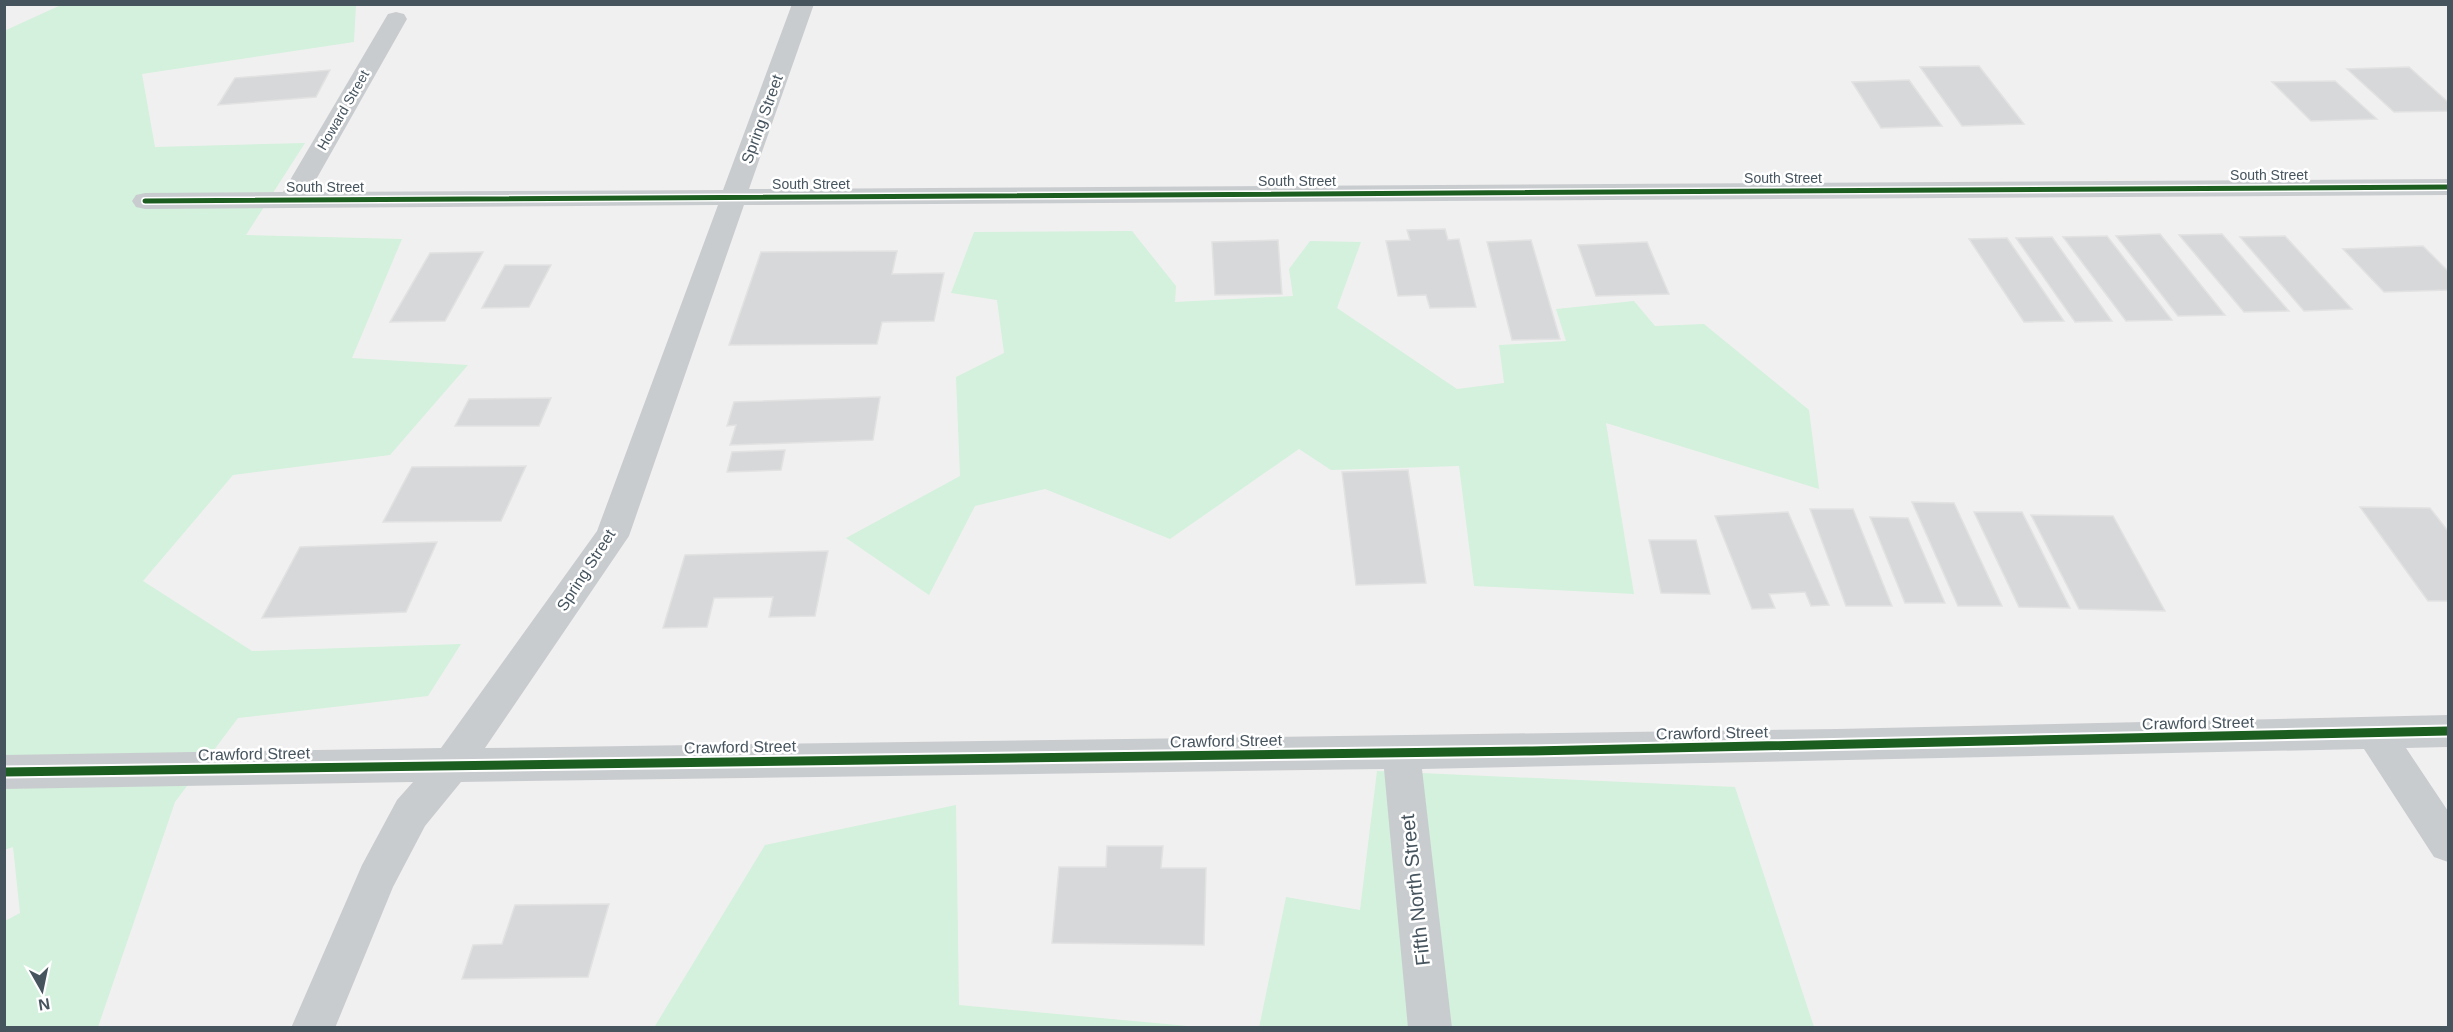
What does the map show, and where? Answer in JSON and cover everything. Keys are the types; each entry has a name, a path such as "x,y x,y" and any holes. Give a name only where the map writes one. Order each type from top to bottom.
{"street":[{"name":"Spring Street","path":"313,1028 376,878 411,813 453,764 612,536 803,4"},
{"name":"Howard Street","path":"291,201 396,18"},
{"name":"South Street","path":"145,201 2448,187"},
{"name":"Crawford Street","path":"4,772 453,764 1401,753 2448,731"},
{"path":"2374,733 2448,844"},
{"name":"Fifth North Street","path":"1401,753 1430,1028"}],"green space":[{"path":"61,5 356,5 354,42 142,74 155,147 305,143 246,235 402,239 352,358 468,365 390,455 233,475 143,581 252,651 461,644 428,696 238,718 175,802 98,1027 5,1027 5,921 20,913 13,847 4,850 4,31"},
{"path":"1132,231 1176,286 1175,302 1293,296 1289,269 1310,241 1361,242 1337,308 1457,389 1504,383 1499,345 1566,341 1556,309 1634,301 1655,326 1704,324 1809,410 1819,489 1606,423 1634,594 1474,586 1459,466 1331,470 1299,449 1170,539 1045,489 975,506 929,595 846,538 960,476 956,377 1004,353 997,300 951,293 974,232"},
{"path":"1377,771 1735,787 1814,1027 1259,1028 1286,897 1360,910"},
{"path":"956,805 959,1005 1199,1027 655,1026 765,845"}],"building":[{"path":"1979,66 2024,124 1962,126 1920,67"},
{"path":"2409,67 2448,102 2448,111 2394,112 2347,69"},
{"path":"330,70 316,97 218,105 235,78"},
{"path":"1909,80 1942,126 1881,128 1852,82"},
{"path":"2335,81 2377,119 2311,121 2272,82"},
{"path":"1445,229 1448,240 1459,239 1476,307 1430,308 1426,295 1398,296 1386,241 1410,240 1407,230"},
{"path":"2160,234 2225,315 2178,316 2116,236"},
{"path":"2222,234 2289,311 2244,312 2179,235"},
{"path":"2107,236 2172,320 2126,321 2063,237"},
{"path":"2285,236 2352,309 2304,311 2240,237"},
{"path":"2052,237 2112,321 2075,322 2016,238"},
{"path":"2007,238 2064,321 2024,322 1969,239"},
{"path":"1278,240 1282,294 1215,295 1212,242"},
{"path":"1531,240 1560,339 1512,340 1487,242"},
{"path":"1647,242 1669,294 1596,296 1578,245"},
{"path":"2423,246 2448,271 2448,290 2384,292 2343,249"},
{"path":"897,251 892,274 944,273 934,321 882,322 877,344 729,345 761,252"},
{"path":"483,252 445,321 390,322 430,253"},
{"path":"505,265 551,265 529,307 482,308"},
{"path":"880,397 873,440 730,445 736,425 727,426 734,402"},
{"path":"551,398 539,426 455,426 469,399"},
{"path":"785,450 781,470 727,472 732,452"},
{"path":"526,466 501,521 383,522 412,467"},
{"path":"1408,470 1426,583 1356,585 1342,472"},
{"path":"1912,502 1954,503 2002,606 1958,606"},
{"path":"2360,507 2430,508 2448,531 2448,601 2428,601"},
{"path":"1810,509 1853,509 1892,606 1846,606"},
{"path":"1788,512 1829,605 1811,606 1805,592 1769,594 1775,608 1752,609 1715,516"},
{"path":"1974,512 2022,512 2070,608 2019,607"},
{"path":"2031,515 2113,516 2165,611 2079,609"},
{"path":"1870,517 1908,518 1945,603 1905,603"},
{"path":"1649,540 1696,540 1710,594 1661,593"},
{"path":"437,542 406,612 262,618 300,547"},
{"path":"828,551 815,616 769,617 773,597 714,598 707,627 663,628 685,555"},
{"path":"1107,846 1163,846 1161,868 1206,868 1204,945 1052,943 1059,867 1106,867"},
{"path":"609,904 588,977 462,979 473,945 502,944 515,905"}],"cycle path":[{"path":"145,201 2448,187"},
{"path":"4,772 1532,751 2448,731"}]}
